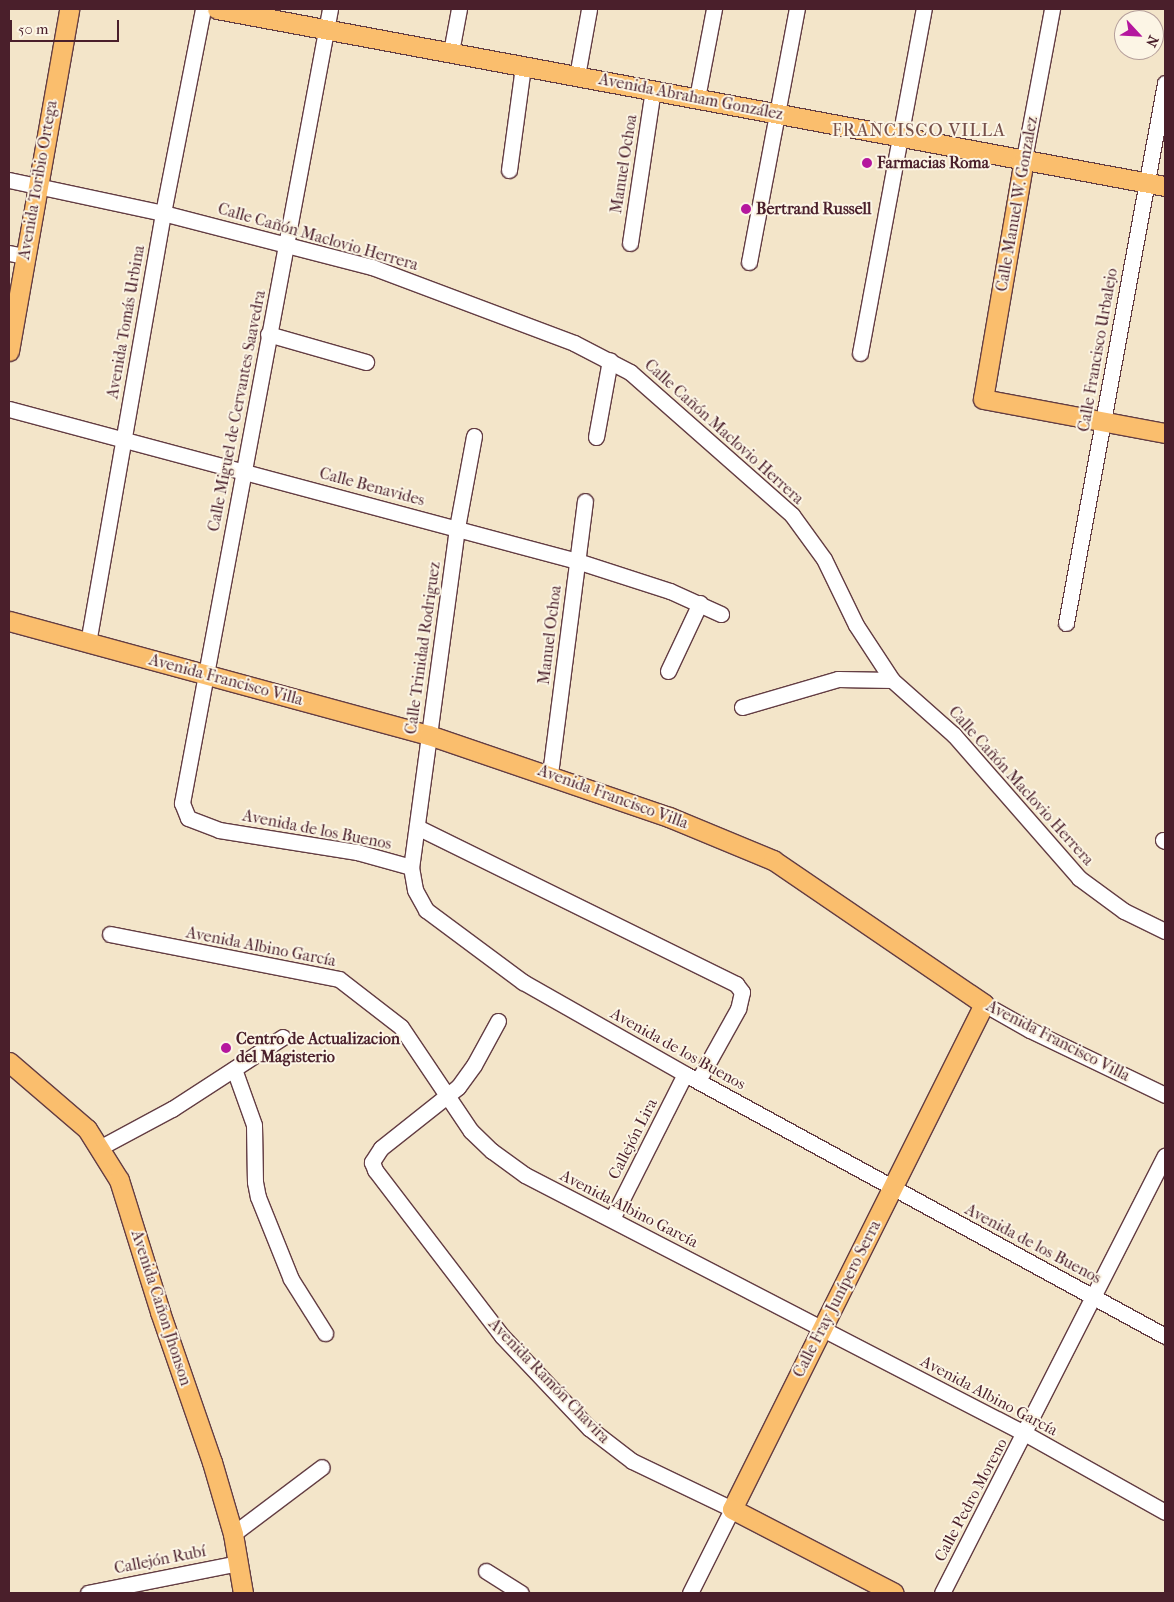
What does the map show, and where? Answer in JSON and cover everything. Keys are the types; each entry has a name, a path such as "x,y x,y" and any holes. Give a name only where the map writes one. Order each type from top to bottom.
{"main road":[{"name":"Avenida Toribio Ortega","path":"9,351 17,254 37,185 68,9"},
{"name":"Avenida Abraham González","path":"217,9 1156,184"},
{"name":"Calle Manuel W. Gonzalez","path":"1024,159 983,400 1103,420"},
{"path":"1103,420 1165,433"},
{"name":"Avenida Francisco Villa","path":"9,621 429,735 550,774 670,817 773,860 984,1004"},
{"name":"Calle Fray Junípero Serra","path":"732,1510 984,1004"},
{"name":"Avenida Cañon Jhonson","path":"9,1062 87,1129 101,1147 119,1180 233,1534 242,1593"},
{"name":"Avenida Ramón Chavira","path":"732,1510 894,1593"}],"street":[{"name":"Avenida Tomás Urbina","path":"88,643 163,213 203,9"},
{"name":"Calle Miguel de Cervantes Saavedra","path":"188,818 182,803 208,676 242,471 330,9"},
{"path":"451,52 459,9"},
{"path":"576,76 589,9"},
{"path":"697,98 714,9"},
{"path":"749,262 797,9"},
{"path":"860,353 924,9"},
{"name":"Calle Manuel W. Gonzalez","path":"1024,159 1052,9"},
{"path":"509,170 524,66"},
{"name":"Calle Francisco Urbalejo","path":"1066,623 1103,420 1156,184 1165,83"},
{"name":"Manuel Ochoa","path":"630,242 653,90"},
{"name":"Calle Cañón Maclovio Herrera","path":"9,180 163,213 286,244 406,278 610,360 648,386 792,515 824,559 856,625 892,680 954,735 1079,878 1124,911 1165,931"},
{"path":"268,334 366,362"},
{"path":"596,437 610,360"},
{"name":"Calle Benavides","path":"9,409 577,561 700,603 721,614"},
{"name":"Calle Trinidad Rodriguez","path":"411,867 457,528 474,436"},
{"name":"Manuel Ochoa","path":"550,774 585,501"},
{"path":"668,671 700,603"},
{"path":"742,707 838,679 892,680"},
{"name":"Avenida de los Buenos","path":"188,818 219,830 357,852 411,867 415,890 426,910 523,982 685,1074 1165,1336"},
{"path":"417,827 736,984 742,992 738,1008 698,1081"},
{"name":"Avenida Albino García","path":"110,934 339,979 401,1026 414,1041 447,1098 471,1131 492,1151 525,1174 1026,1434 1165,1512"},
{"name":"Avenida Francisco Villa","path":"984,1004 1030,1030 1165,1095"},
{"path":"447,1098 474,1065 498,1021"},
{"path":"101,1147 172,1109 284,1037"},
{"path":"234,1069 254,1126 254,1182 258,1197 291,1280 325,1333"},
{"name":"Callejón Lira","path":"612,1219 685,1074"},
{"name":"Avenida Ramón Chavira","path":"447,1098 390,1139 374,1156 372,1162 382,1180 502,1336 589,1428 632,1461 732,1510"},
{"name":"Calle Pedro Moreno","path":"942,1593 1026,1434 1165,1156"},
{"path":"233,1534 322,1467"},
{"name":"Calle Fray Junípero Serra","path":"690,1593 732,1510"},
{"name":"Callejón Rubí","path":"88,1593 238,1563"},
{"path":"486,1571 521,1593"}],"place":[{"name":"Farmacias Roma","path":"867,163"},
{"name":"Bertrand Russell","path":"746,209"},
{"name":"Centro de Actualizacion del Magisterio","path":"226,1048"}],"district":[{"name":"FRANCISCO VILLA","path":"919,131"}]}
